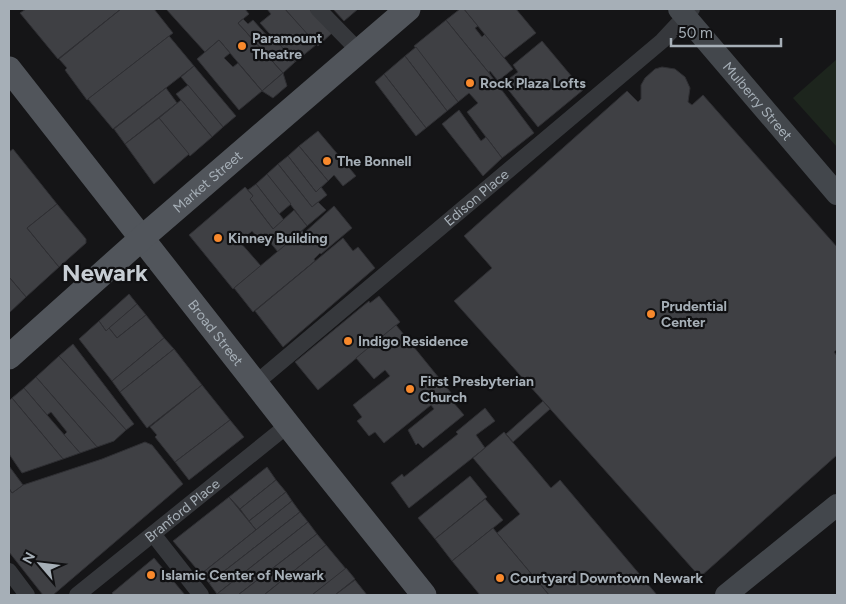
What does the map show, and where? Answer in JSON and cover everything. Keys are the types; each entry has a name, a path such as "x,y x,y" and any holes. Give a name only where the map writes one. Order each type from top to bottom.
{"main road":[{"name":"Market Street","path":"9,357 142,238 408,9"},
{"name":"Broad Street","path":"9,69 424,595"}],"street":[{"path":"318,9 360,52"},
{"name":"Mulberry Street","path":"685,11 837,194"},
{"name":"Edison Place","path":"256,383 662,42 685,11"},
{"name":"Branford Place","path":"77,595 288,425"},
{"path":"726,595 837,505"},
{"path":"153,534 201,595"},
{"path":"9,570 28,595"}],"shaded area":[{"path":"837,59 837,147 793,98"}],"building":[{"path":"26,9 121,9 58,59 20,13"},
{"path":"121,9 154,9 173,33 87,100 65,70 67,68 59,59"},
{"name":"Paramount Theatre","path":"166,9 245,9 249,14 238,23 283,73 262,91 219,40 205,52"},
{"path":"267,9 285,9 317,44 295,62 260,23 271,14"},
{"path":"285,9 309,9 332,33 318,46"},
{"path":"333,9 358,9 344,21"},
{"path":"460,9 464,9 478,26 475,28 482,37 485,34 513,69 498,81 490,71 489,73 446,20"},
{"path":"464,9 516,9 536,33 504,58"},
{"path":"243,19 248,24 253,20 270,39 273,37 295,62 283,73 238,23"},
{"name":"Rock Plaza Lofts","path":"446,20 534,133 502,158 467,112 478,103 469,93 458,102 414,46"},
{"path":"169,36 194,66 113,129 88,99"},
{"path":"219,40 230,53 224,58 233,67 238,63 262,91 239,110 197,59"},
{"path":"542,41 583,90 538,127 506,87 509,84 506,81 518,72 513,65"},
{"path":"416,47 458,102 447,111 405,56"},
{"path":"405,56 447,111 426,128 384,74"},
{"path":"194,66 236,116 223,127 181,77"},
{"name":"Prudential Center","path":"662,67 675,69 685,77 690,88 688,102 692,105 703,95 837,247 837,349 834,352 837,356 837,455 700,577 454,301 492,268 464,236 627,91 638,102 641,99 641,85 645,78 655,69"},
{"path":"283,73 287,86 273,98 262,91"},
{"path":"384,74 426,128 416,136 375,82"},
{"path":"188,85 223,127 212,137 176,94"},
{"path":"166,88 177,103 125,144 114,129"},
{"path":"181,100 212,137 190,156 159,118"},
{"path":"459,110 481,141 486,137 502,158 483,176 442,124"},
{"path":"159,118 189,154 154,184 125,144"},
{"name":"The Bonnell","path":"318,131 356,176 343,186 334,175 328,181 299,146"},
{"path":"299,146 328,181 316,192 288,156"},
{"path":"13,149 57,204 27,228 59,267 26,297 9,277 9,152"},
{"path":"288,156 316,192 321,187 327,195 312,207 278,164"},
{"path":"278,164 312,207 318,202 326,210 307,226 267,174"},
{"path":"267,174 291,204 279,214 256,184"},
{"path":"256,184 284,220 273,229 250,199 253,196 248,190"},
{"name":"Kinney Building","path":"245,187 253,196 250,199 273,229 294,210 307,226 278,252 265,236 260,241 252,231 240,242 261,266 233,289 189,235"},
{"path":"57,204 86,239 86,243 59,267 27,228"},
{"path":"334,206 352,228 320,253 314,259 315,261 253,312 234,288 302,231 304,233"},
{"path":"343,238 353,251 358,247 375,268 283,347 255,311"},
{"path":"9,277 26,297 9,313"},
{"path":"129,294 137,304 106,331 99,321"},
{"name":"Indigo Residence","path":"379,296 400,322 318,390 295,362 369,301 370,303"},
{"path":"137,304 146,315 117,338 109,328"},
{"path":"146,315 164,338 112,381 79,339 99,321 106,331 109,328 117,338"},
{"name":"First Presbyterian Church","path":"396,325 456,399 453,402 464,415 423,448 418,443 416,445 408,430 434,409 431,405 384,443 375,432 369,436 357,421 362,417 353,405 390,376 385,370 374,379 356,358"},
{"path":"164,338 174,349 120,392 112,381"},
{"path":"73,344 134,424 126,430 59,356"},
{"path":"174,349 202,385 147,428 120,392"},
{"path":"59,356 126,430 114,441 97,447 36,377"},
{"path":"36,377 97,447 80,453 64,435 67,432 51,412 47,415 24,388"},
{"path":"202,385 230,420 175,462 155,437 157,435 150,427"},
{"path":"24,388 80,453 63,459 12,398"},
{"path":"12,398 63,459 22,473 9,454 9,401"},
{"path":"543,401 550,409 513,442 506,434"},
{"path":"485,408 495,421 476,435 485,448 409,508 391,483 402,474 404,477 458,434 456,432"},
{"path":"230,420 244,437 189,480 175,462"},
{"path":"504,432 551,488 560,480 657,595 549,595 497,533 520,514 473,458"},
{"path":"145,442 152,445 183,484 53,595 43,595 9,552 9,488 12,493 23,485 102,459"},
{"path":"9,466 23,485 12,493 9,488"},
{"path":"267,467 276,480 240,509 229,497"},
{"path":"470,476 487,497 435,539 418,518"},
{"path":"276,480 286,492 249,521 240,509"},
{"path":"286,492 292,501 256,530 249,521"},
{"path":"229,497 256,530 201,574 173,541"},
{"path":"485,499 503,520 452,561 435,539"},
{"path":"292,501 300,512 209,583 201,574"},
{"path":"300,512 308,522 217,594 209,583"},
{"path":"308,522 317,534 238,595 217,594"},
{"name":"Courtyard Downtown Newark","path":"493,528 549,595 480,595 452,561"},
{"path":"317,534 326,545 264,595 238,595"},
{"path":"326,545 346,569 312,595 264,595"},
{"name":"Islamic Center of Newark","path":"154,558 185,595 114,595 112,593"},
{"path":"346,568 355,579 335,595 312,595"},
{"path":"355,580 367,595 335,595"}],"place":[{"name":"Paramount Theatre","path":"242,46"},
{"name":"Rock Plaza Lofts","path":"470,83"},
{"name":"The Bonnell","path":"327,161"},
{"name":"Kinney Building","path":"218,238"},
{"name":"Prudential Center","path":"651,314"},
{"name":"Indigo Residence","path":"348,341"},
{"name":"First Presbyterian Church","path":"410,389"},
{"name":"Islamic Center of Newark","path":"151,575"},
{"name":"Courtyard Downtown Newark","path":"500,578"}],"district":[{"name":"Newark","path":"105,272"}]}
